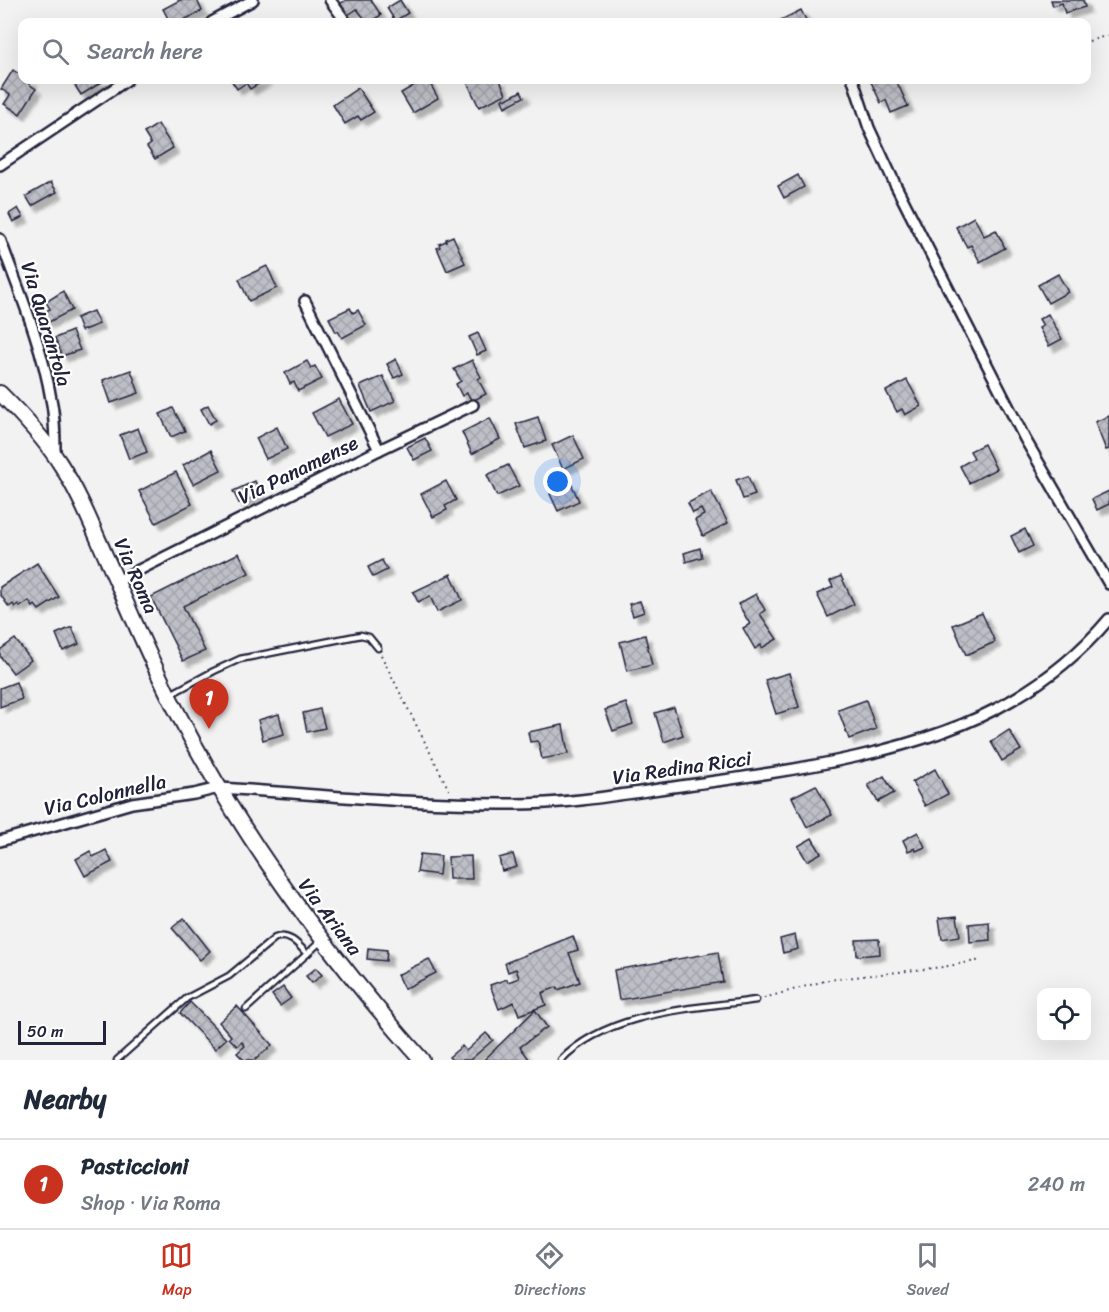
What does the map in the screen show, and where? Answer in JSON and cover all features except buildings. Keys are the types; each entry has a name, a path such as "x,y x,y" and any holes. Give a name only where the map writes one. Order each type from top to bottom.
{"main road":[{"name":"Via Roma","path":"0,393 34,429 56,457 86,512 169,695 219,788"},
{"name":"Via Ariana","path":"219,788 262,856 322,940 422,1060"}],"street":[{"path":"219,18 253,0"},
{"path":"330,0 343,18"},
{"path":"0,165 121,84"},
{"path":"854,84 869,128 890,174 1022,433 1109,584"},
{"name":"Via Quarantola","path":"0,239 47,379 53,411 56,457"},
{"name":"Via Panamense","path":"117,581 379,450 304,302"},
{"path":"379,450 473,405"},
{"name":"Via Redina Ricci","path":"219,788 455,803 515,804 573,801 757,775 890,747 960,725 1013,700 1073,656 1109,619"},
{"name":"Via Colonnella","path":"0,842 132,803 219,788"}],"lane":[{"path":"169,695 226,664 254,656 362,635 369,637 378,648"},
{"path":"117,1060 187,998 229,976 275,938 283,936 290,938 306,954"},
{"path":"246,1009 322,940"},
{"path":"561,1060 592,1035 626,1022 656,1015 756,1000"}],"path":[{"path":"1091,40 1109,35"},
{"path":"378,648 455,803"},
{"path":"756,1000 828,980 923,970 982,960"}],"place":[{"name":"Pasticcioni","path":"209,729"}]}
